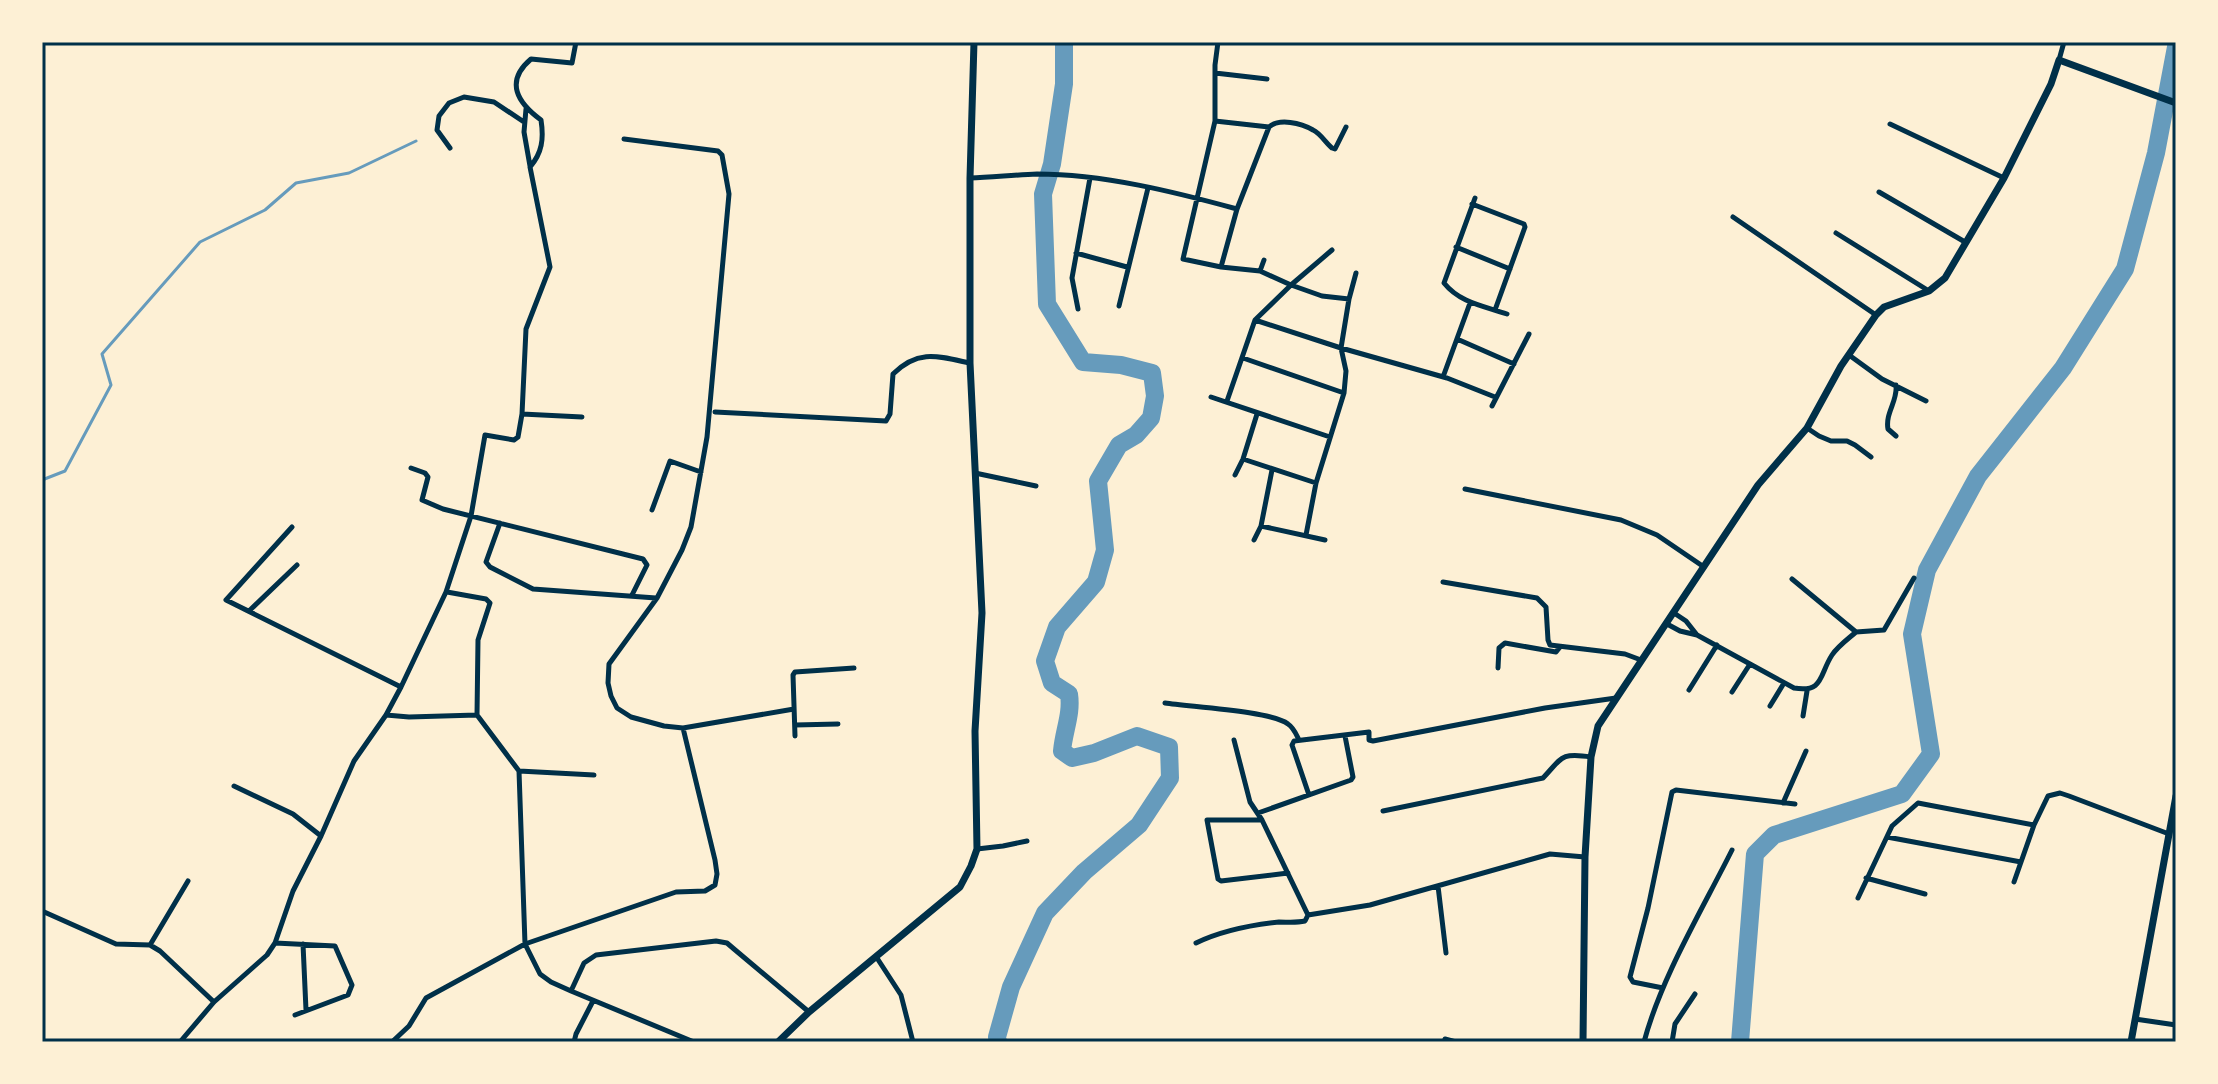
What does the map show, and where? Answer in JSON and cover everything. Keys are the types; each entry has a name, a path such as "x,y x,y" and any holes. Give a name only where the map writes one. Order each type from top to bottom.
{"street":[{"path":"530,167 539,156 543,135 541,120 526,109 515,86 517,74 531,59 572,63 576,42"},
{"path":"778,1042 809,1012 960,887 977,849 975,731 982,613 970,363 974,42"},
{"path":"1218,42 1215,121 1183,259 1260,271 1322,296 1349,299"},
{"path":"1583,1042 1585,857 1591,757 1598,726 1758,485 1807,428 1876,315 1884,307 1929,291 1944,280 2004,178 2051,84 2064,42"},
{"path":"2059,60 2176,103"},
{"path":"1215,73 1267,79"},
{"path":"450,148 437,130 439,116 449,103 464,97 494,102 524,122"},
{"path":"180,1042 214,1002 267,955 275,943 293,891 354,761 386,715 446,592 471,516 485,435 516,439 522,414 526,329 550,267 524,132 526,109"},
{"path":"1215,121 1269,127"},
{"path":"1221,267 1237,209 1269,127 1283,121 1314,130 1335,149 1346,127"},
{"path":"1890,124 2004,178"},
{"path":"624,139 715,150 722,155 729,194 710,412 691,527 657,598 609,664 611,696 617,708 631,717 683,728 794,709"},
{"path":"970,178 1041,175 1090,178 1237,209"},
{"path":"1078,309 1072,278 1090,178"},
{"path":"1119,306 1148,188"},
{"path":"1879,192 1965,242"},
{"path":"1495,310 1525,226 1473,201 1444,283 1470,303 1507,314"},
{"path":"1733,217 1876,315"},
{"path":"1836,233 1929,291"},
{"path":"1456,247 1510,269"},
{"path":"1227,401 1255,320 1332,250"},
{"path":"1076,253 1127,267"},
{"path":"1260,271 1264,260"},
{"path":"1306,535 1316,483 1344,393 1346,371 1341,348 1356,273"},
{"path":"1443,377 1470,303"},
{"path":"1255,320 1443,377 1495,397"},
{"path":"1492,406 1529,334"},
{"path":"1457,339 1514,364"},
{"path":"715,412 886,421 890,414 893,374 909,360 934,355 970,363"},
{"path":"1849,355 1882,379 1926,401"},
{"path":"1243,358 1344,393"},
{"path":"1896,384 1897,394 1886,419 1888,429 1896,436"},
{"path":"1211,397 1330,437"},
{"path":"522,414 582,417"},
{"path":"1235,475 1257,414"},
{"path":"1807,428 1831,441 1847,441 1871,457"},
{"path":"1243,459 1316,483"},
{"path":"652,510 670,461 701,472"},
{"path":"411,468 428,477 422,500 443,509 643,559 647,565 632,595"},
{"path":"1254,540 1261,526 1272,470"},
{"path":"975,473 1036,486"},
{"path":"1465,489 1621,520 1657,535 1704,567"},
{"path":"500,523 486,559 490,567 533,589 657,598"},
{"path":"1261,526 1325,540"},
{"path":"292,527 226,600 401,687"},
{"path":"249,612 297,565"},
{"path":"1792,579 1856,632 1876,632 1884,630 1914,578"},
{"path":"1443,582 1537,598 1546,607 1549,643 1625,654 1642,661"},
{"path":"446,592 486,599 490,603 478,640 477,715 519,771 525,944 540,974 593,1001 694,1042"},
{"path":"1674,613 1686,621 1697,635"},
{"path":"1667,624 1697,635 1784,683 1807,691 1818,685 1835,650 1856,632"},
{"path":"1498,668 1499,648 1505,643 1537,647 1552,653 1560,647"},
{"path":"1689,690 1717,645"},
{"path":"1732,692 1750,664"},
{"path":"795,736 795,672 854,668"},
{"path":"1770,706 1784,683"},
{"path":"1803,716 1807,691"},
{"path":"1309,795 1292,745 1294,741 1369,732 1369,740 1373,741 1545,708 1617,698"},
{"path":"1165,703 1275,719 1291,727 1299,740"},
{"path":"386,715 477,715"},
{"path":"795,725 838,724"},
{"path":"392,1042 409,1026 426,998 525,944 676,892 705,891 715,885 715,860 683,728"},
{"path":"1288,873 1221,881 1218,879 1207,820 1260,816 1352,779 1345,736"},
{"path":"1234,740 1250,802 1260,816 1308,915"},
{"path":"1783,803 1806,751"},
{"path":"1383,811 1543,778 1562,757 1591,757"},
{"path":"519,771 594,775"},
{"path":"234,786 293,814 321,836"},
{"path":"1663,988 1633,982 1630,977 1672,792 1795,804"},
{"path":"2014,882 2048,796 2060,793 2169,834"},
{"path":"2131,1042 2176,800"},
{"path":"1858,898 1892,826 1920,802 2034,825"},
{"path":"1887,837 2021,862"},
{"path":"977,849 1027,841"},
{"path":"1644,1042 1663,988 1732,850"},
{"path":"1308,915 1370,905 1550,854 1585,857"},
{"path":"1866,878 1925,894"},
{"path":"150,945 188,881"},
{"path":"1438,886 1446,953"},
{"path":"42,911 116,944 150,945 214,1002"},
{"path":"1196,943 1213,935 1250,927 1305,921 1308,915"},
{"path":"571,991 584,963 596,955 716,941 727,943 809,1012"},
{"path":"275,943 330,945 337,948 352,985 348,995 295,1015"},
{"path":"303,944 306,1010"},
{"path":"877,958 901,995 913,1042"},
{"path":"1672,1042 1675,1024 1695,994"},
{"path":"574,1042 593,1001"},
{"path":"2134,1018 2176,1025"},
{"path":"1445,1039 1456,1042"}],"waterway":[{"path":"998,1042 1011,987 1045,913 1084,872 1139,825 1170,778 1169,747 1137,736 1072,758 1062,751 1069,715 1069,694 1052,683 1045,661 1057,627 1096,582 1105,550 1098,481 1119,445 1136,435 1151,418 1155,396 1152,373 1121,365 1083,362 1047,304 1043,194 1052,164 1064,84 1064,42"},
{"path":"1740,1042 1755,854 1774,835 1902,794 1931,754 1912,634 1927,570 1978,476 2063,368 2125,269 2156,153 2176,47"},
{"path":"42,480 65,471 111,385 102,354 200,242 265,210 296,183 349,173 416,141"}]}
